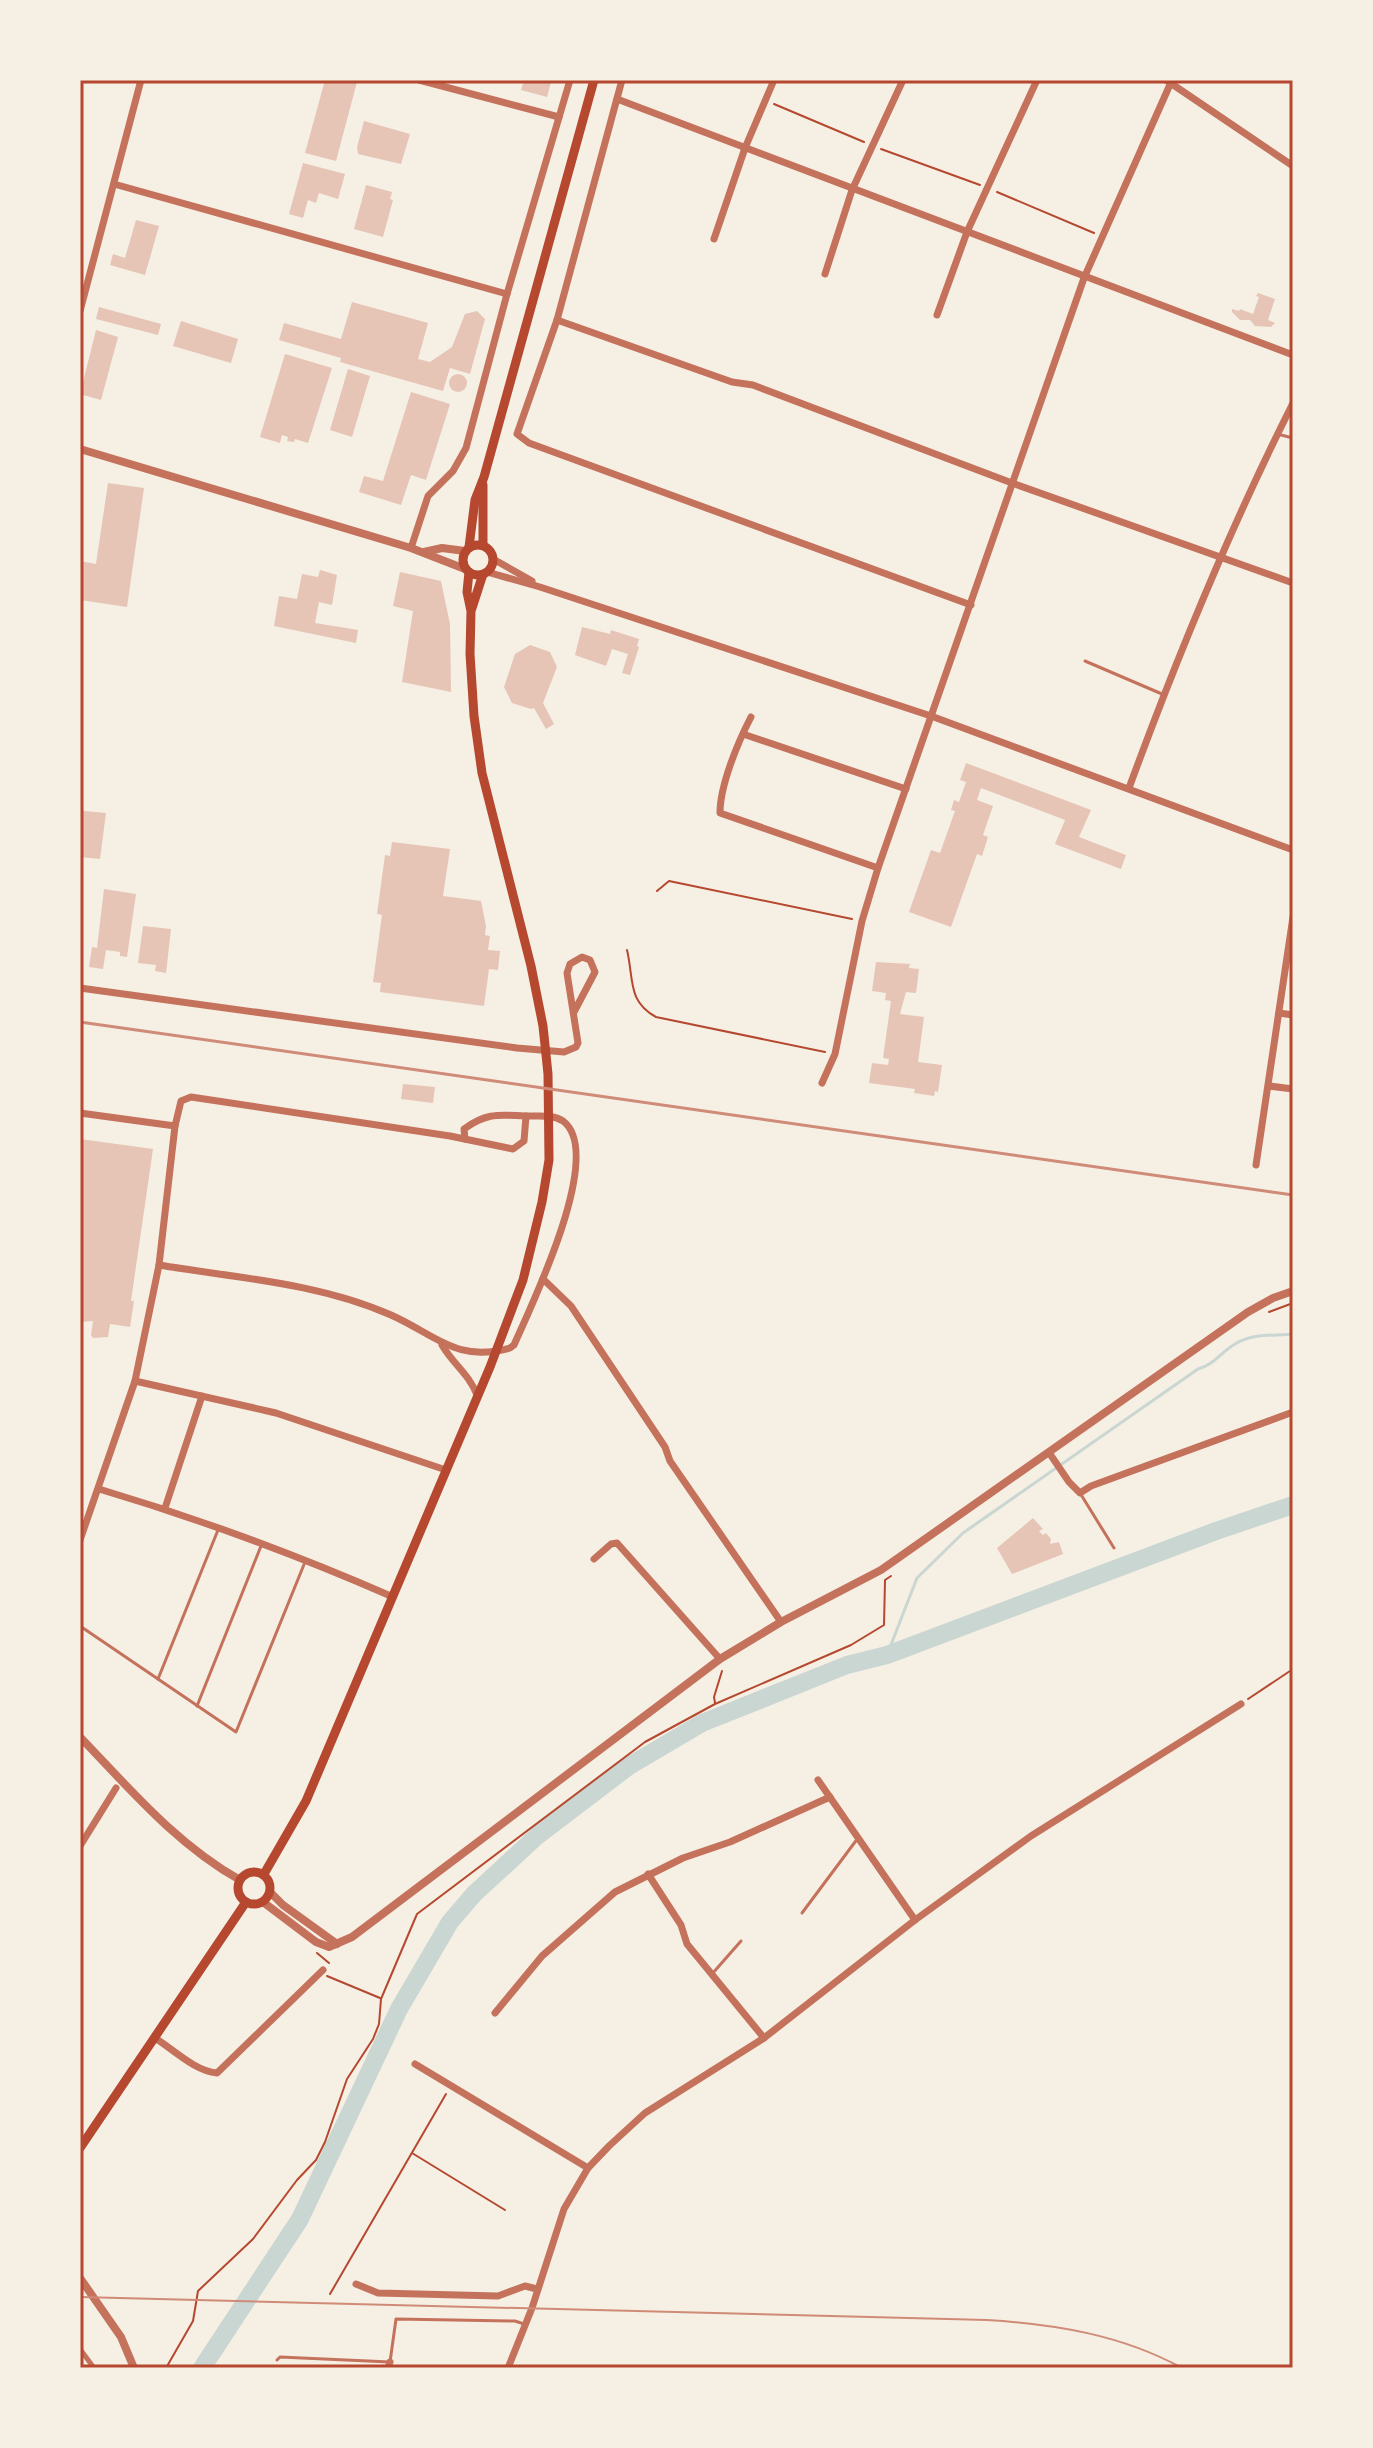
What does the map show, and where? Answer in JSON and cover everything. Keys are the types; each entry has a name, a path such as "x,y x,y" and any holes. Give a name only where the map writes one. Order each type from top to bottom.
{"main road":[{"path":"264,1874 306,1801 497,1349 527,1265 542,1202 549,1160 548,1074 543,1026 482,773 474,716 471,611 467,571 462,560 467,549 475,500 594,80"},
{"path":"483,545 484,477"},
{"path":"467,549 483,545"},
{"path":"471,611 493,559 483,545"},
{"path":"467,571 485,573"},
{"path":"252,1871 264,1874 270,1884 270,1892 263,1902 246,1902 239,1893 240,1880 252,1871"},
{"path":"80,2148 246,1902"}],"street":[{"path":"80,311 141,80"},
{"path":"419,80 559,117"},
{"path":"411,548 428,496 453,471 466,448 507,294 570,80"},
{"path":"622,80 557,320 517,434 529,443 971,605"},
{"path":"714,239 745,148 774,80"},
{"path":"825,274 852,190 903,80"},
{"path":"937,315 967,232 1037,80"},
{"path":"822,1083 835,1054 862,921 878,868 1084,278 1169,81 1293,166"},
{"path":"617,99 1293,355"},
{"path":"114,184 507,294"},
{"path":"557,320 732,382 753,385 1012,483 1293,583"},
{"path":"1129,788 1163,694 1220,558 1293,403"},
{"path":"80,449 411,548 467,571"},
{"path":"423,552 442,548 467,549"},
{"path":"493,559 540,587"},
{"path":"485,573 540,587 931,716 1293,850"},
{"path":"751,717 720,801 720,813 878,868"},
{"path":"743,734 906,789"},
{"path":"1256,1165 1293,917"},
{"path":"80,988 557,1052 570,1051 578,1043 567,973 573,961 582,957 590,960 595,972 574,1012"},
{"path":"1279,1013 1293,1015"},
{"path":"1269,1086 1293,1089"},
{"path":"80,1540 135,1381 159,1265 175,1126 181,1101 191,1097 513,1149 520,1147 524,1141 529,1116"},
{"path":"80,1113 175,1126"},
{"path":"159,1265 341,1296 392,1316 442,1345 474,1353 504,1350 514,1345 543,1279 572,1197 577,1168 572,1136 569,1127 554,1117 492,1115 478,1118 464,1129 465,1139"},
{"path":"543,1279 571,1306 665,1447 670,1461 781,1622"},
{"path":"263,1902 316,1942 329,1947 352,1937 720,1659 781,1622 881,1570 1248,1312 1293,1291"},
{"path":"442,1345 466,1372 477,1395"},
{"path":"135,1381 276,1413 446,1470"},
{"path":"165,1508 202,1396"},
{"path":"1050,1454 1080,1493 1091,1486 1293,1412"},
{"path":"99,1489 219,1527 393,1597"},
{"path":"594,1559 611,1544 617,1543 720,1659"},
{"path":"508,2368 564,2209 588,2168 645,2113 764,2038 915,1920 1031,1836 1241,1704"},
{"path":"80,1737 149,1810 195,1852 240,1880"},
{"path":"818,1780 915,1920"},
{"path":"80,1846 116,1788"},
{"path":"495,2013 542,1956 615,1892 648,1874 730,1842 830,1797"},
{"path":"648,1874 681,1925 687,1944 764,2038"},
{"path":"270,1892 337,1944"},
{"path":"155,2038 208,2073 217,2073 322,1971"},
{"path":"415,2064 588,2168"},
{"path":"80,2278 121,2337 134,2368"},
{"path":"356,2284 378,2293 391,2294 498,2296 525,2286 537,2289"},
{"path":"80,2349 94,2368"}],"lane":[{"path":"1277,434 1293,438"},
{"path":"1085,661 1163,694"},
{"path":"1080,1493 1114,1548"},
{"path":"158,1680 219,1527"},
{"path":"197,1707 262,1543"},
{"path":"80,1626 236,1732 306,1560"},
{"path":"802,1913 858,1838"},
{"path":"712,1974 741,1941"},
{"path":"277,2360 280,2357 389,2365 396,2319 515,2321 525,2325"}],"path":[{"path":"765,100 872,146 988,188 1102,236"},
{"path":"657,891 669,881 862,921"},
{"path":"627,950 633,975 633,993 643,1010 656,1017 835,1054"},
{"path":"166,2368 193,2321 198,2291 253,2239 316,2160 347,2079 373,2039 379,2024 381,1999 417,1914 645,1742 715,1704 851,1645 884,1625 885,1580 892,1575"},
{"path":"715,1704 714,1697 722,1674 720,1659"},
{"path":"1241,1704 1293,1669"},
{"path":"322,1971 332,1980 381,1999"},
{"path":"330,2294 451,2086"},
{"path":"411,2153 505,2210"}],"building":[{"path":"325,80 357,82 336,161 305,153"},
{"path":"524,80 551,82 547,97 521,90"},
{"path":"364,121 410,134 401,164 358,154"},
{"path":"303,163 345,174 338,199 319,193 316,203 308,200 303,218 289,214"},
{"path":"366,185 392,192 390,199 393,200 383,237 354,229"},
{"path":"136,220 159,226 145,275 110,265 113,254 125,258"},
{"path":"1258,293 1275,299 1268,320 1275,323 1271,327 1255,326 1250,320 1240,320 1232,312 1232,309 1240,309 1253,314"},
{"path":"352,302 428,323 418,359 430,362 452,347 465,314 477,311 485,319 470,374 450,368 443,391 340,362 341,358 279,340 284,323 341,339"},
{"path":"99,307 161,324 158,335 96,319"},
{"path":"181,321 238,339 231,363 173,346"},
{"path":"96,330 118,337 101,400 80,394"},
{"path":"285,354 332,368 308,443 295,439 294,442 287,441 288,437 282,435 280,443 260,437"},
{"path":"348,369 370,376 352,437 330,430"},
{"path":"458,374 467,383 458,392 449,383"},
{"path":"411,392 450,404 426,480 411,475 401,505 359,492 364,476 383,481"},
{"path":"108,483 144,488 127,607 80,600 80,561 96,564"},
{"path":"320,570 337,575 332,605 319,602 315,623 358,630 356,643 274,626 279,596 297,599 302,574 318,577"},
{"path":"400,572 441,581 450,624 451,692 402,682 413,611 393,606"},
{"path":"582,627 610,634 611,630 639,639 630,675 622,673 628,654 612,649 606,666 575,655"},
{"path":"530,645 550,652 557,667 543,703 554,724 546,729 534,708 512,703 504,687 515,654"},
{"path":"966,763 1091,810 1079,837 1126,855 1121,869 1055,844 1065,820 981,788 977,800 993,806 983,835 988,837 982,856 977,854 951,927 909,912 931,850 940,853 955,811 951,810 954,800 959,802 966,782 960,780"},
{"path":"80,805 84,811 106,813 100,859 80,857"},
{"path":"392,842 450,849 443,896 481,901 485,935 490,936 488,950 500,951 498,970 489,969 484,1006 380,992 381,983 373,982 382,915 377,914 385,855 390,856"},
{"path":"104,889 136,894 127,957 120,956 120,952 106,950 103,969 89,967 92,947 97,948"},
{"path":"143,926 171,929 166,973 155,971 156,965 138,963"},
{"path":"876,962 910,964 909,968 919,969 916,993 906,992 900,1014 924,1017 918,1062 942,1065 938,1092 935,1091 934,1096 914,1093 915,1089 869,1083 872,1063 888,1065 889,1059 883,1058 891,1001 885,1000 886,993 872,991"},
{"path":"403,1084 435,1087 433,1103 401,1099"},
{"path":"80,1139 153,1149 130,1327 110,1324 108,1337 93,1338 93,1321 80,1322"},
{"path":"1033,1518 1043,1529 1039,1531 1051,1539 1050,1544 1059,1542 1063,1554 1012,1574 997,1548"}],"waterway":[{"path":"887,1655 917,1578 963,1533 1235,1344 1256,1337 1293,1334"},
{"path":"202,2368 300,2219 399,2009 450,1922 474,1894 537,1836 629,1766 702,1723 847,1665 887,1655 1293,1505"}],"tram line":[{"path":"80,2297 987,2320 1088,2333 1136,2347 1182,2368"}],"railway":[{"path":"80,1022 1293,1195"}]}
